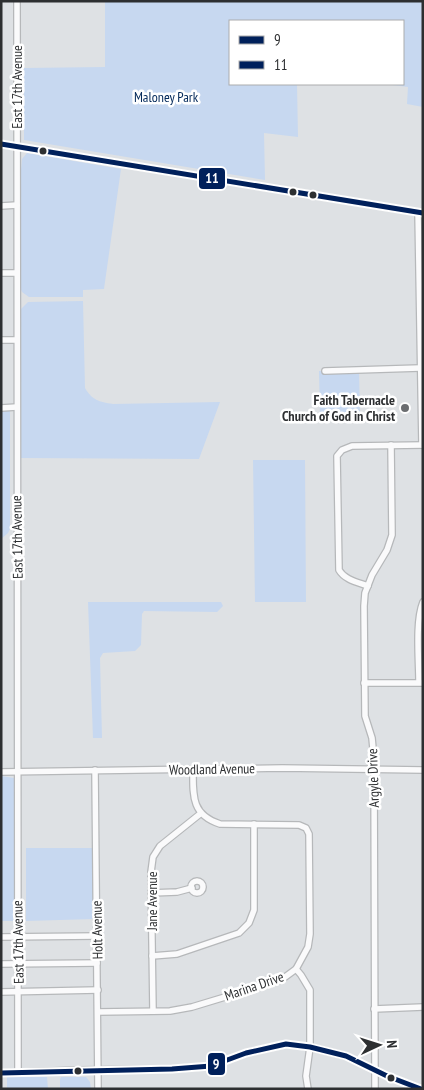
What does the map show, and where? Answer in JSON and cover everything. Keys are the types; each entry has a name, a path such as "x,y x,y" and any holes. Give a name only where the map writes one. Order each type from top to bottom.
{"street":[{"name":"East 17th Avenue","path":"16,1 18,1072"},
{"path":"1,144 420,212 422,445 352,446 342,450 336,462 339,570 347,578 368,586"},
{"path":"1,206 17,206"},
{"path":"1,273 17,273"},
{"path":"1,340 16,340"},
{"path":"325,371 420,368"},
{"path":"1,408 17,407"},
{"name":"Argyle Drive","path":"375,1089 374,769 372,738 365,716 364,606 372,575 388,550 392,535 391,445"},
{"path":"364,683 421,682 419,626 420,609 423,602"},
{"path":"152,956 177,954 239,933 249,923 254,910 254,824 220,824 209,821 200,814 194,797 193,769"},
{"name":"Woodland Avenue","path":"1,772 193,769 423,770"},
{"name":"Holt Avenue","path":"95,770 98,1089"},
{"name":"Jane Avenue","path":"153,1011 153,857 160,846 200,814"},
{"name":"Marina Drive","path":"98,1012 170,1011 192,1007 282,980 296,969 308,947 310,934 309,834 306,828 300,825 254,824"},
{"path":"152,893 177,892 192,888"},
{"path":"1,936 97,936"},
{"path":"1,964 97,964"},
{"path":"296,969 302,975 310,990 310,1047 306,1076 308,1089"},
{"path":"1,992 98,990"},
{"path":"374,1009 423,1007"},
{"path":"1,1074 18,1072 172,1069 211,1066 246,1053 286,1044 310,1047 346,1056 400,1082 422,1089"}],"green space":[{"name":"Maloney Park","path":"105,1 423,1 423,107 407,104 408,87 393,85 404,85 404,20 229,20 229,85 297,85 298,137 264,133 265,180 24,140 24,68 105,67"},
{"path":"27,153 121,169 104,289 83,290 83,297 29,297 22,292 20,287 20,180 22,159"},
{"path":"83,301 85,388 93,398 113,404 220,402 199,459 20,458 20,310 28,302"},
{"path":"359,370 360,417 320,416 319,371"},
{"path":"1,409 10,409 10,529 1,539"},
{"path":"253,460 305,460 306,602 255,602"},
{"path":"88,602 221,602 223,606 217,612 144,611 142,614 141,645 135,651 103,653 100,658 102,738 93,738"},
{"path":"1,776 14,778 16,783 15,921 1,921"},
{"path":"26,848 93,848 94,919 26,921"},
{"path":"7,1077 47,1077 48,1089 7,1089"},
{"path":"61,1077 86,1077 90,1082 91,1089 60,1089"}],"transit line":[{"name":"11","path":"1,144 423,213"},
{"name":"9","path":"1,1073 172,1069 211,1066 246,1053 286,1044 310,1047 346,1056 387,1076 421,1089"}],"place":[{"name":"Faith Tabernacle Church of God in Christ","path":"405,408"}]}
